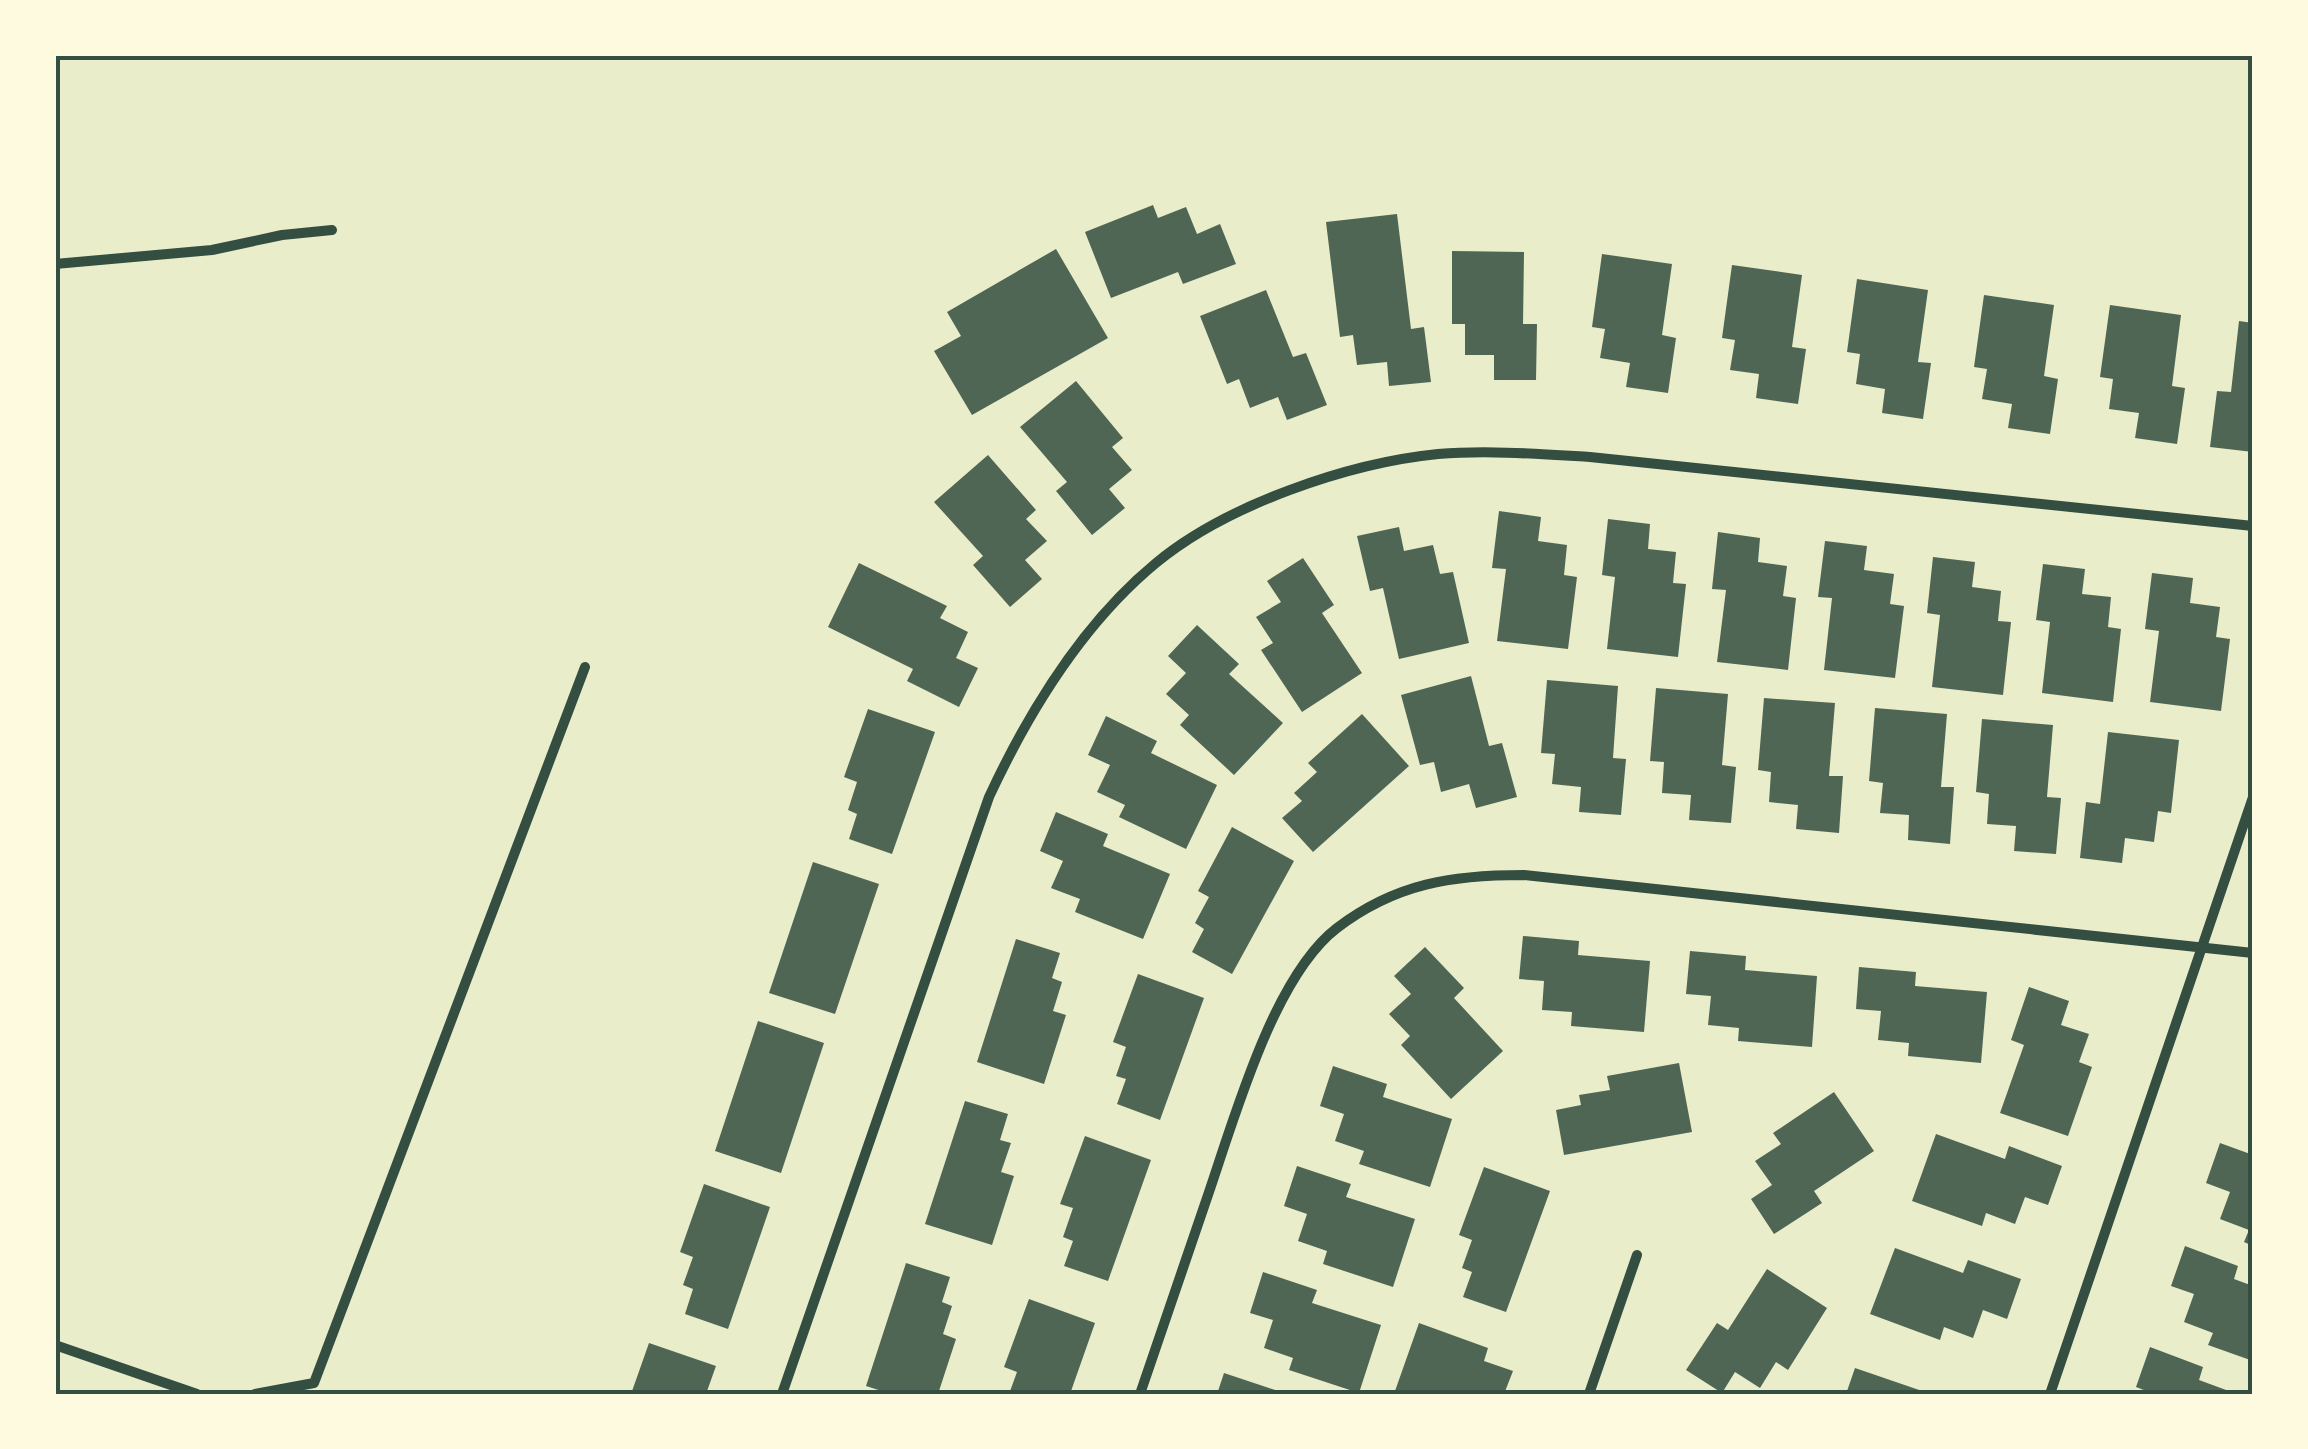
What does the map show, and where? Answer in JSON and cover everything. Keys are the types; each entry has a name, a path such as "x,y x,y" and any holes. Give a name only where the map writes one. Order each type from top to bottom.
{"street":[{"path":"55,264 212,250 282,235 332,230"},
{"path":"782,1394 989,797 1018,734 1056,676 1104,615 1157,562 1226,519 1295,488 1362,468 1437,454 1513,452 2253,526"},
{"path":"255,1394 314,1383 585,666"},
{"path":"2050,1394 2253,797"},
{"path":"1140,1394 1229,1133 1277,1008 1303,962 1335,929 1374,903 1420,884 1469,875 1524,875 2253,954"},
{"path":"1589,1394 1637,1254"},
{"path":"55,1345 197,1394"}],"building":[{"path":"1153,205 1158,218 1186,207 1197,234 1220,224 1236,264 1183,284 1178,272 1111,298 1085,232"},
{"path":"1397,214 1411,329 1424,327 1431,382 1389,386 1387,362 1357,365 1353,335 1340,337 1326,222"},
{"path":"1056,249 1108,338 972,415 934,351 961,336 947,312"},
{"path":"1452,251 1524,252 1523,324 1537,324 1536,380 1494,380 1494,355 1465,355 1465,324 1452,324"},
{"path":"1602,254 1672,264 1662,335 1676,338 1668,393 1626,387 1630,363 1600,358 1605,329 1592,327"},
{"path":"1732,265 1802,275 1792,347 1806,349 1798,404 1756,398 1759,374 1730,370 1735,340 1722,338"},
{"path":"1857,279 1928,290 1918,362 1931,363 1923,419 1882,413 1885,389 1856,384 1860,354 1847,352"},
{"path":"1266,290 1293,357 1306,353 1327,405 1287,420 1278,397 1250,408 1239,379 1227,384 1200,316"},
{"path":"1984,295 2054,305 2044,376 2058,379 2050,434 2008,428 2012,404 1982,399 1987,369 1974,367"},
{"path":"2110,305 2181,315 2172,386 2185,388 2177,444 2135,438 2139,413 2109,409 2113,379 2100,377"},
{"path":"2239,321 2253,323 2253,452 2210,447 2217,391 2231,392"},
{"path":"1076,381 1123,438 1112,447 1132,470 1109,489 1125,508 1092,535 1056,491 1067,482 1020,427"},
{"path":"988,455 1036,510 1026,519 1047,541 1025,560 1042,579 1010,607 973,565 983,556 934,502"},
{"path":"1499,511 1541,517 1538,541 1567,545 1564,575 1577,577 1568,649 1497,641 1506,569 1492,568"},
{"path":"1608,519 1650,524 1648,549 1676,552 1673,583 1686,584 1678,657 1607,649 1615,577 1602,575"},
{"path":"1399,527 1404,551 1433,545 1440,574 1453,572 1469,643 1399,659 1383,588 1370,591 1357,536"},
{"path":"1718,532 1760,538 1758,562 1787,566 1783,596 1796,598 1788,670 1717,662 1726,590 1712,589"},
{"path":"1825,541 1867,546 1864,570 1894,574 1890,604 1904,606 1895,678 1824,670 1832,598 1818,597"},
{"path":"1933,557 1975,562 1972,587 2001,591 1998,621 2011,622 2003,695 1932,687 1940,615 1927,613"},
{"path":"1303,558 1334,605 1322,613 1362,673 1302,712 1261,650 1273,643 1256,617 1281,602 1267,581"},
{"path":"859,563 947,606 940,618 968,632 956,658 978,668 959,707 907,681 913,669 828,627"},
{"path":"2043,564 2085,569 2082,594 2111,597 2108,627 2121,629 2113,702 2042,693 2050,622 2036,620"},
{"path":"2152,573 2193,578 2190,603 2220,607 2216,637 2230,639 2221,711 2150,702 2159,631 2145,629"},
{"path":"1197,625 1239,664 1229,674 1283,723 1234,775 1180,725 1189,715 1166,694 1186,673 1168,656"},
{"path":"1471,676 1489,746 1502,743 1517,797 1476,808 1469,784 1441,792 1434,762 1420,765 1401,695"},
{"path":"1547,680 1618,686 1613,758 1626,759 1621,815 1579,812 1581,787 1552,784 1555,754 1541,753"},
{"path":"1656,688 1728,694 1722,765 1736,767 1731,823 1689,820 1691,795 1662,793 1664,762 1650,761"},
{"path":"1764,698 1835,703 1829,776 1843,776 1839,833 1796,829 1798,805 1769,802 1771,772 1758,770"},
{"path":"1875,708 1947,714 1941,787 1954,787 1950,844 1908,840 1909,815 1880,813 1883,783 1869,781"},
{"path":"868,709 935,732 892,854 849,839 857,814 848,810 857,782 844,777"},
{"path":"1362,714 1409,766 1313,852 1282,818 1302,801 1294,793 1317,772 1308,763"},
{"path":"1106,716 1157,741 1151,753 1217,785 1186,849 1119,817 1125,805 1097,792 1110,765 1088,755"},
{"path":"1982,719 2053,725 2047,797 2061,798 2056,854 2014,851 2016,826 1987,824 1989,794 1976,792"},
{"path":"2108,732 2179,740 2171,813 2158,811 2154,842 2125,838 2122,863 2080,858 2086,802 2100,804"},
{"path":"1056,812 1108,834 1103,846 1170,874 1143,939 1075,912 1080,899 1051,888 1063,861 1040,851"},
{"path":"1232,827 1294,861 1232,974 1192,952 1204,929 1195,923 1209,897 1198,891"},
{"path":"813,862 879,884 835,1014 769,993"},
{"path":"1523,936 1579,941 1578,955 1650,961 1644,1032 1571,1026 1572,1012 1542,1010 1544,981 1519,979"},
{"path":"1016,939 1060,953 1052,978 1062,982 1053,1011 1066,1015 1044,1084 977,1062"},
{"path":"1425,947 1464,988 1454,998 1503,1051 1451,1099 1401,1045 1410,1036 1389,1014 1411,994 1394,976"},
{"path":"1690,951 1746,956 1745,970 1817,976 1812,1047 1738,1041 1739,1028 1708,1025 1711,996 1686,994"},
{"path":"1859,967 1916,972 1915,986 1987,992 1981,1063 1908,1056 1909,1043 1878,1040 1881,1011 1856,1009"},
{"path":"1138,974 1204,998 1160,1120 1117,1104 1126,1079 1116,1076 1126,1047 1113,1042"},
{"path":"2029,987 2069,1001 2061,1025 2089,1034 2079,1062 2092,1067 2068,1136 2000,1113 2024,1045 2011,1040"},
{"path":"758,1021 824,1043 781,1173 715,1151"},
{"path":"1679,1063 1692,1132 1564,1155 1556,1110 1581,1105 1579,1095 1610,1090 1607,1076"},
{"path":"1333,1066 1387,1084 1383,1097 1452,1119 1430,1187 1359,1164 1364,1151 1335,1141 1344,1114 1320,1106"},
{"path":"1834,1092 1874,1151 1814,1191 1822,1203 1774,1234 1751,1199 1772,1185 1755,1161 1781,1144 1773,1133"},
{"path":"965,1101 1008,1114 1000,1140 1011,1143 1001,1172 1014,1176 992,1245 925,1224"},
{"path":"1936,1134 2005,1159 2009,1146 2062,1166 2048,1205 2025,1197 2015,1224 1986,1213 1982,1226 1912,1201"},
{"path":"1085,1136 1151,1160 1108,1281 1064,1266 1073,1241 1063,1237 1073,1208 1060,1204"},
{"path":"2220,1143 2253,1155 2253,1246 2244,1242 2249,1230 2220,1219 2230,1192 2206,1183"},
{"path":"1297,1166 1351,1184 1346,1197 1415,1219 1393,1287 1323,1264 1327,1251 1298,1241 1307,1214 1284,1206"},
{"path":"1484,1167 1550,1191 1506,1312 1463,1297 1472,1272 1462,1268 1472,1240 1459,1235"},
{"path":"704,1184 770,1207 728,1329 685,1314 693,1289 683,1285 693,1257 680,1252"},
{"path":"2185,1246 2238,1266 2234,1279 2253,1286 2253,1361 2208,1345 2213,1333 2184,1322 2194,1294 2171,1286"},
{"path":"1895,1248 1963,1273 1968,1260 2021,1279 2007,1319 1983,1310 1973,1338 1944,1327 1940,1340 1870,1314"},
{"path":"906,1263 950,1277 942,1302 952,1306 943,1334 956,1339 938,1394 891,1394 866,1386"},
{"path":"1767,1269 1827,1308 1788,1370 1776,1362 1760,1388 1735,1372 1722,1393 1686,1370 1717,1323 1728,1330"},
{"path":"1263,1272 1317,1290 1312,1303 1381,1325 1359,1393 1289,1370 1293,1358 1264,1348 1273,1320 1250,1313"},
{"path":"1029,1299 1095,1323 1070,1394 1009,1394 1017,1372 1004,1367"},
{"path":"1419,1323 1488,1348 1484,1361 1513,1371 1504,1394 1395,1391"},
{"path":"649,1343 716,1366 706,1394 631,1394"},
{"path":"2150,1347 2203,1367 2199,1380 2237,1394 2154,1394 2136,1387"},
{"path":"1855,1368 1928,1393 1928,1394 1846,1394"},
{"path":"1224,1373 1278,1391 1277,1394 1217,1394"}]}
